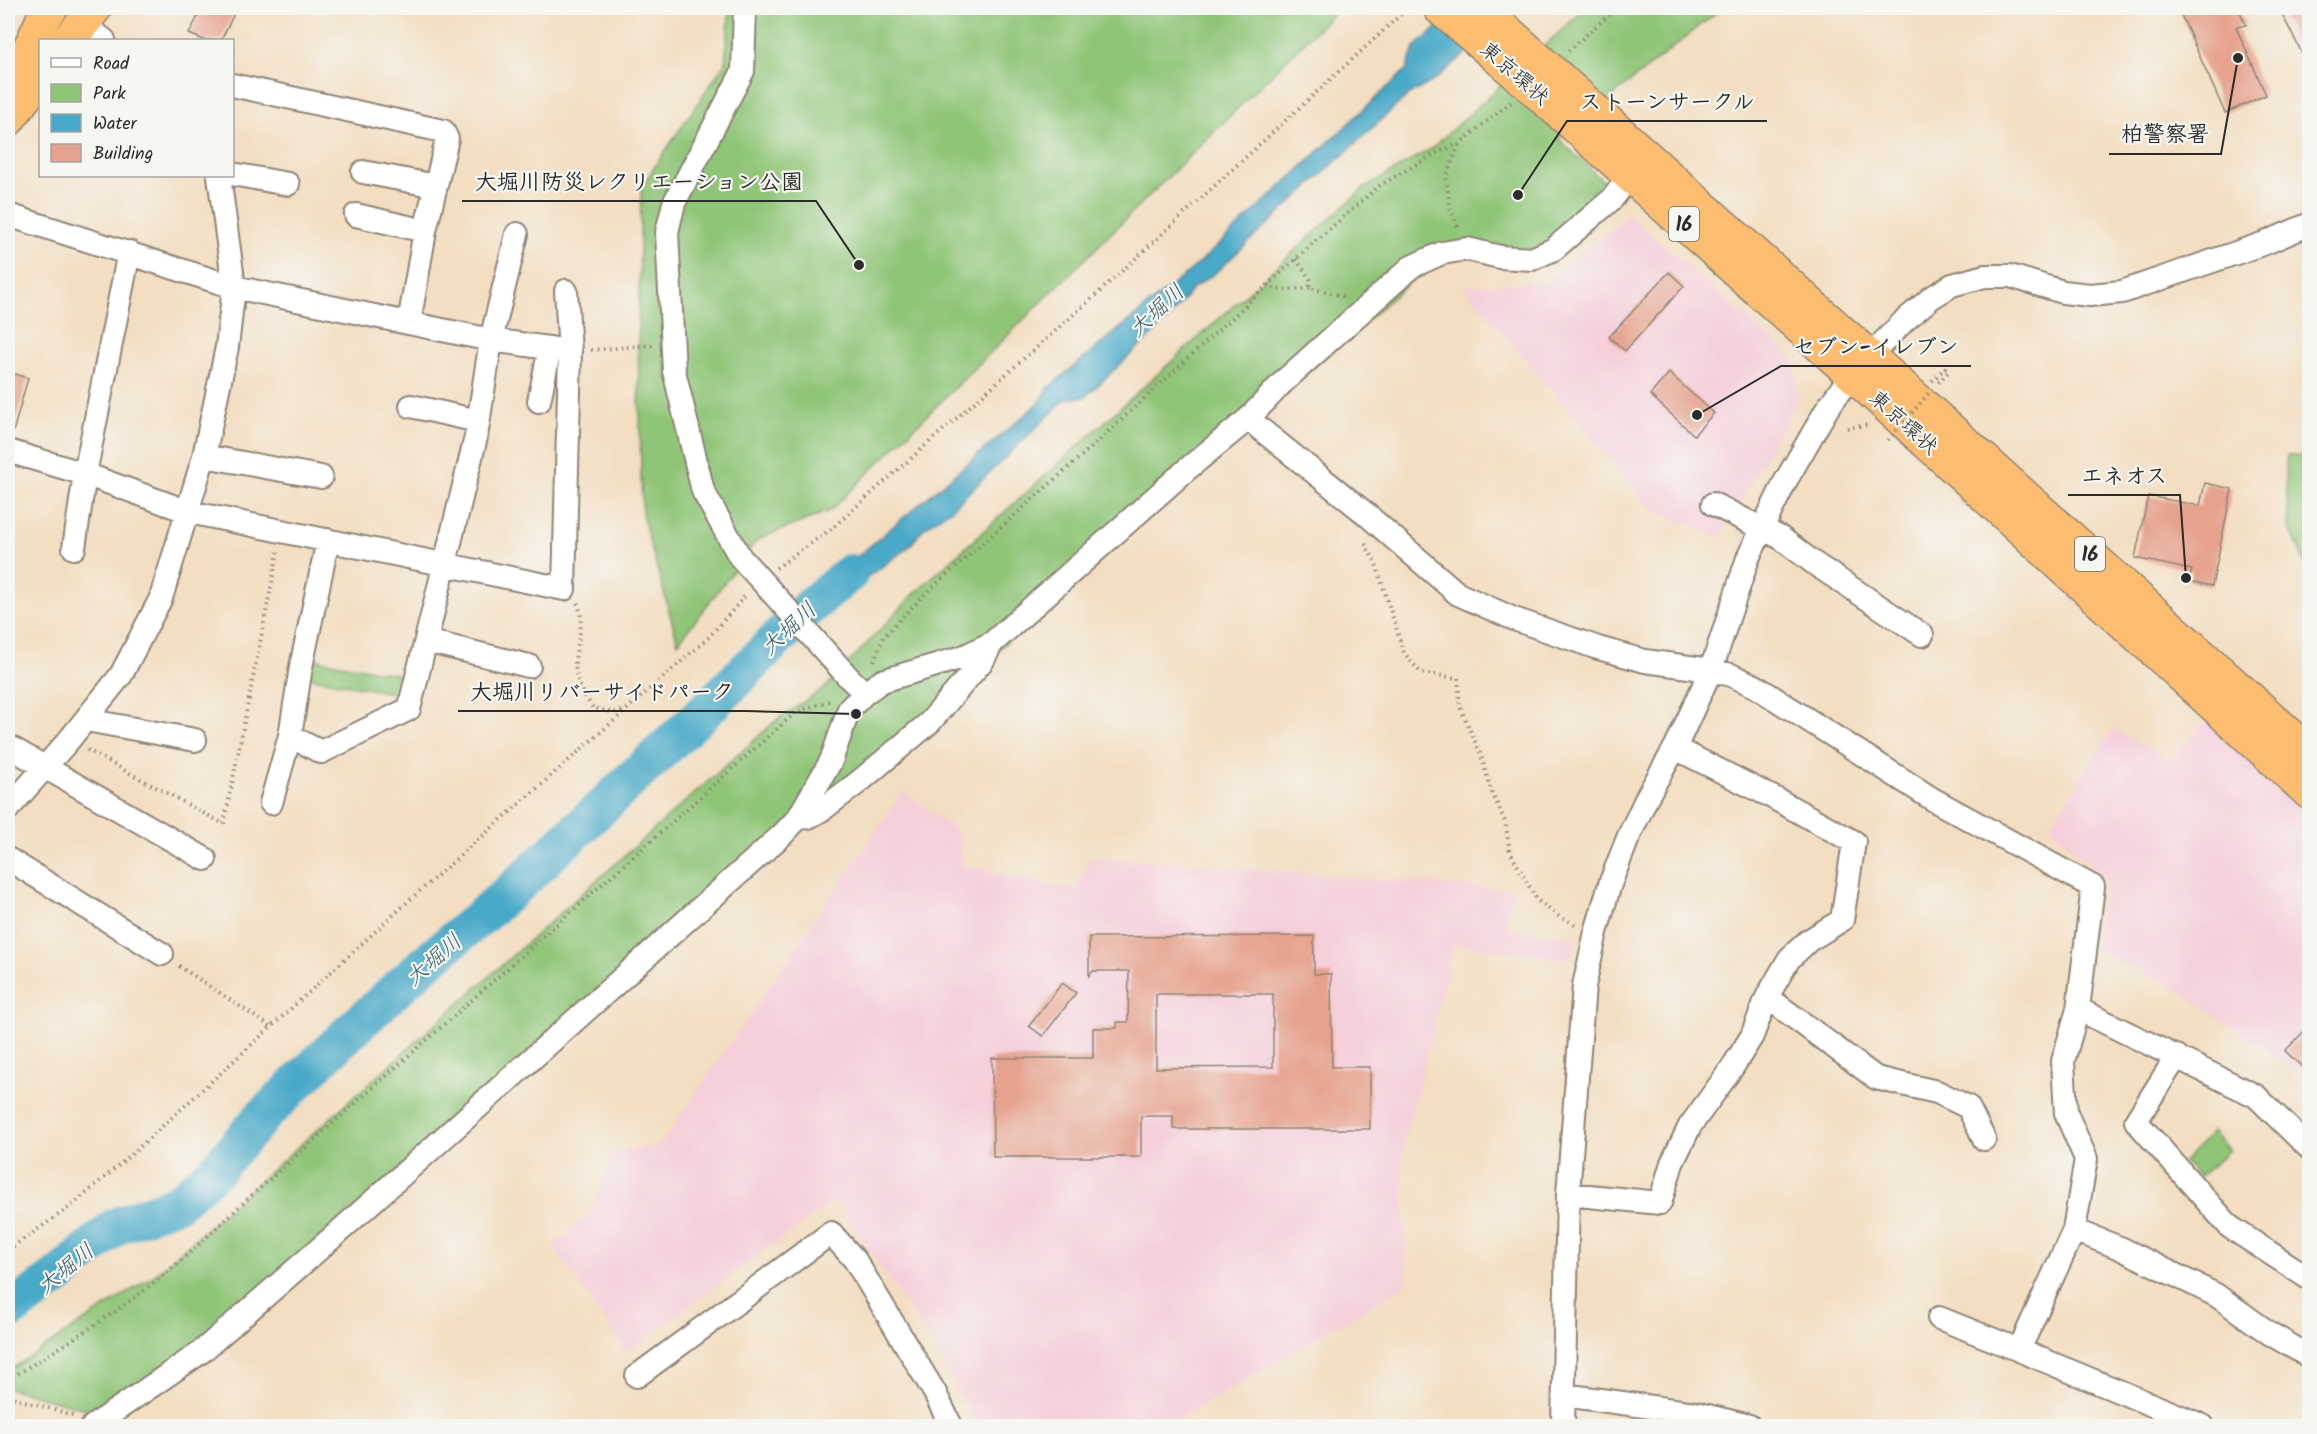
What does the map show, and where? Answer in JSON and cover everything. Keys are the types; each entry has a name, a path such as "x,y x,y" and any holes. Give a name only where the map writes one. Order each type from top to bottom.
{"highway":[{"path":"8,120 42,21 51,8"},
{"name":"東京環状","path":"1440,8 2310,753"},
{"name":"東京環状","path":"1481,8 1521,77 1630,176 1860,366 2310,793"},
{"path":"48,39 87,21"},
{"path":"23,77 39,48"}],"street":[{"path":"745,8 743,71 678,194 680,211 666,232 674,371 703,491 740,557 762,584 859,687"},
{"path":"234,85 443,131 447,139 425,231 409,323"},
{"path":"363,172 436,186"},
{"path":"234,174 288,184"},
{"path":"859,687 963,657 992,643 1186,470 1248,419 1284,381 1412,267 1442,253 1467,249 1500,257 1532,259 1554,249 1612,199 1630,176"},
{"path":"8,809 86,720 121,675 160,598 189,512 204,456 227,347 234,287 219,177"},
{"path":"8,214 234,287 491,340 560,350"},
{"path":"356,215 425,231"},
{"path":"1563,1426 1568,1194 1584,986 1596,932 1610,884 1628,838 1648,795 1675,748 1711,670 1748,558 1785,482 1819,422 1860,366 1903,322 1931,298 1952,285 1985,276 2010,276 2064,292 2090,295 2122,292 2265,243 2310,224"},
{"path":"290,736 321,752 409,709 478,421 491,340 517,234"},
{"path":"74,548 85,474 129,252"},
{"path":"8,451 85,474 189,512 564,589 560,350 566,291"},
{"path":"539,401 560,350"},
{"path":"411,406 478,421"},
{"path":"1248,419 1365,513 1458,594 1515,619 1598,648 1646,661 1711,670 1731,675 1755,686 1934,800 2092,887 2078,1009 2063,1061 2066,1113 2086,1159 2074,1230 2019,1350"},
{"path":"204,456 321,477"},
{"path":"1713,504 1781,538 1815,564 1922,635"},
{"path":"271,803 290,736 301,667 328,540"},
{"path":"426,641 529,666"},
{"path":"798,818 809,817 823,809 860,782 930,722 983,660 992,643"},
{"path":"96,1425 201,1352 783,834 798,818 831,761 859,687"},
{"path":"86,720 195,740"},
{"path":"8,746 205,860"},
{"path":"1568,1194 1660,1203 1672,1163 1690,1126 1752,1036 1767,997 1789,959 1808,941 1842,920 1854,842 1675,748"},
{"path":"8,859 162,954"},
{"path":"1767,997 1876,1078 1937,1092 1968,1107 1984,1139"},
{"path":"2078,1009 2256,1096 2310,1149"},
{"path":"2177,1056 2136,1121 2230,1227 2310,1279"},
{"path":"2074,1230 2120,1248 2216,1295 2269,1333 2310,1357"},
{"path":"637,1376 831,1233 855,1260 935,1393 951,1426"},
{"path":"1939,1318 2203,1426"},
{"path":"1564,1395 1695,1413 1749,1426"}],"path":[{"path":"8,1250 70,1207 132,1154 271,1027 708,638 762,584 831,529 1098,293 1408,8"},
{"path":"1568,52 1617,8"},
{"path":"1467,249 1450,207 1446,177 1459,144 1521,77"},
{"path":"8,1380 92,1327 159,1279 201,1244 242,1204 796,712 841,698 859,687 869,676 884,636 924,595 1094,445 1378,186 1436,153 1459,144"},
{"path":"1296,259 1310,279 1310,288"},
{"path":"1268,285 1277,291 1310,288 1357,300 1365,308"},
{"path":"560,350 674,344"},
{"path":"1888,440 1948,372 1945,368 1932,381"},
{"path":"1847,428 1870,425"},
{"path":"69,740 224,824 282,530"},
{"path":"1363,541 1375,561 1404,653 1421,673 1458,678 1460,707 1480,753 1492,793 1505,821 1510,852 1537,900 1561,918 1596,932"},
{"path":"564,589 579,606 581,624 575,665 580,689 593,708 611,712 624,711"},
{"path":"162,954 271,1027"},
{"path":"8,1396 96,1425"}],"shaded area":[{"path":"2275,8 2309,8 2309,82"},
{"path":"1629,215 1795,360 1798,399 1720,538 1650,508 1463,286 1546,282"},
{"path":"2206,719 2309,815 2309,1084 2294,1069 2172,986 2093,949 2107,880 2049,827 2113,729 2171,760"},
{"path":"903,791 958,832 963,866 1076,890 1090,857 1513,890 1507,929 1576,938 1571,960 1454,944 1402,1153 1407,1284 1168,1426 976,1426 939,1353 835,1200 626,1352 553,1245 592,1213 612,1153 661,1144"}],"green space":[{"path":"730,8 1333,8 1336,11 831,510 757,540 678,643 642,514 638,343 641,187 725,63"},
{"path":"1586,8 1722,8 1559,139 1609,187 1550,244 1522,251 1453,243 931,710 197,1344 100,1413 8,1388 8,1371 152,1277 779,718 824,689 916,592 1363,189 1432,148"},
{"path":"2287,456 2309,456 2309,572 2289,527 2285,468"},
{"path":"303,657 417,678 412,697 302,676"},
{"path":"2212,1132 2229,1150 2200,1177 2183,1162"}],"water":[{"path":"1459,8 1519,8 1435,80 1407,96 1214,274 1193,288 1167,321 1085,397 1066,399 953,508 924,528 909,547 818,613 805,601 1040,402 1049,387 1199,263 1407,69 1414,48"}],"building":[{"path":"202,8 237,8 222,39 202,39 189,34"},
{"path":"2178,8 2238,8 2246,25 2236,27 2266,95 2225,113"},
{"path":"2303,8 2310,20 2310,69 2283,16"},
{"path":"1669,272 1684,286 1625,351 1609,337"},
{"path":"8,372 28,378 13,432 8,431"},
{"path":"1669,373 1714,413 1694,435 1650,395"},
{"path":"2205,483 2232,489 2212,586 2189,581 2192,570 2135,558 2148,496 2200,506"},
{"path":"1314,936 1314,974 1331,974 1332,1067 1370,1067 1370,1129 1173,1129 1173,1116 1141,1116 1141,1157 993,1157 992,1058 1093,1058 1093,1028 1117,1028 1117,1022 1128,1022 1129,971 1093,971 1089,976 1089,937","holes":["1156,994 1273,994 1273,1067 1156,1068"]},
{"path":"1062,983 1076,993 1043,1036 1029,1026"},
{"path":"2310,1025 2310,1074 2285,1051"}],"waterway":[{"name":"大堀川","path":"8,1312 58,1276 116,1226 177,1203 214,1172 261,1118 340,1041 414,973 509,893 706,710 808,608 850,573"}],"place":[{"name":"柏警察署","path":"2238,58"},
{"name":"ストーンサークル","path":"1518,195"},
{"name":"大堀川防災レクリエーション公園","path":"859,265"},
{"name":"セブン-イレブン","path":"1697,415"},
{"name":"エネオス","path":"2186,578"},
{"name":"大堀川リバーサイドパーク","path":"856,714"}]}
